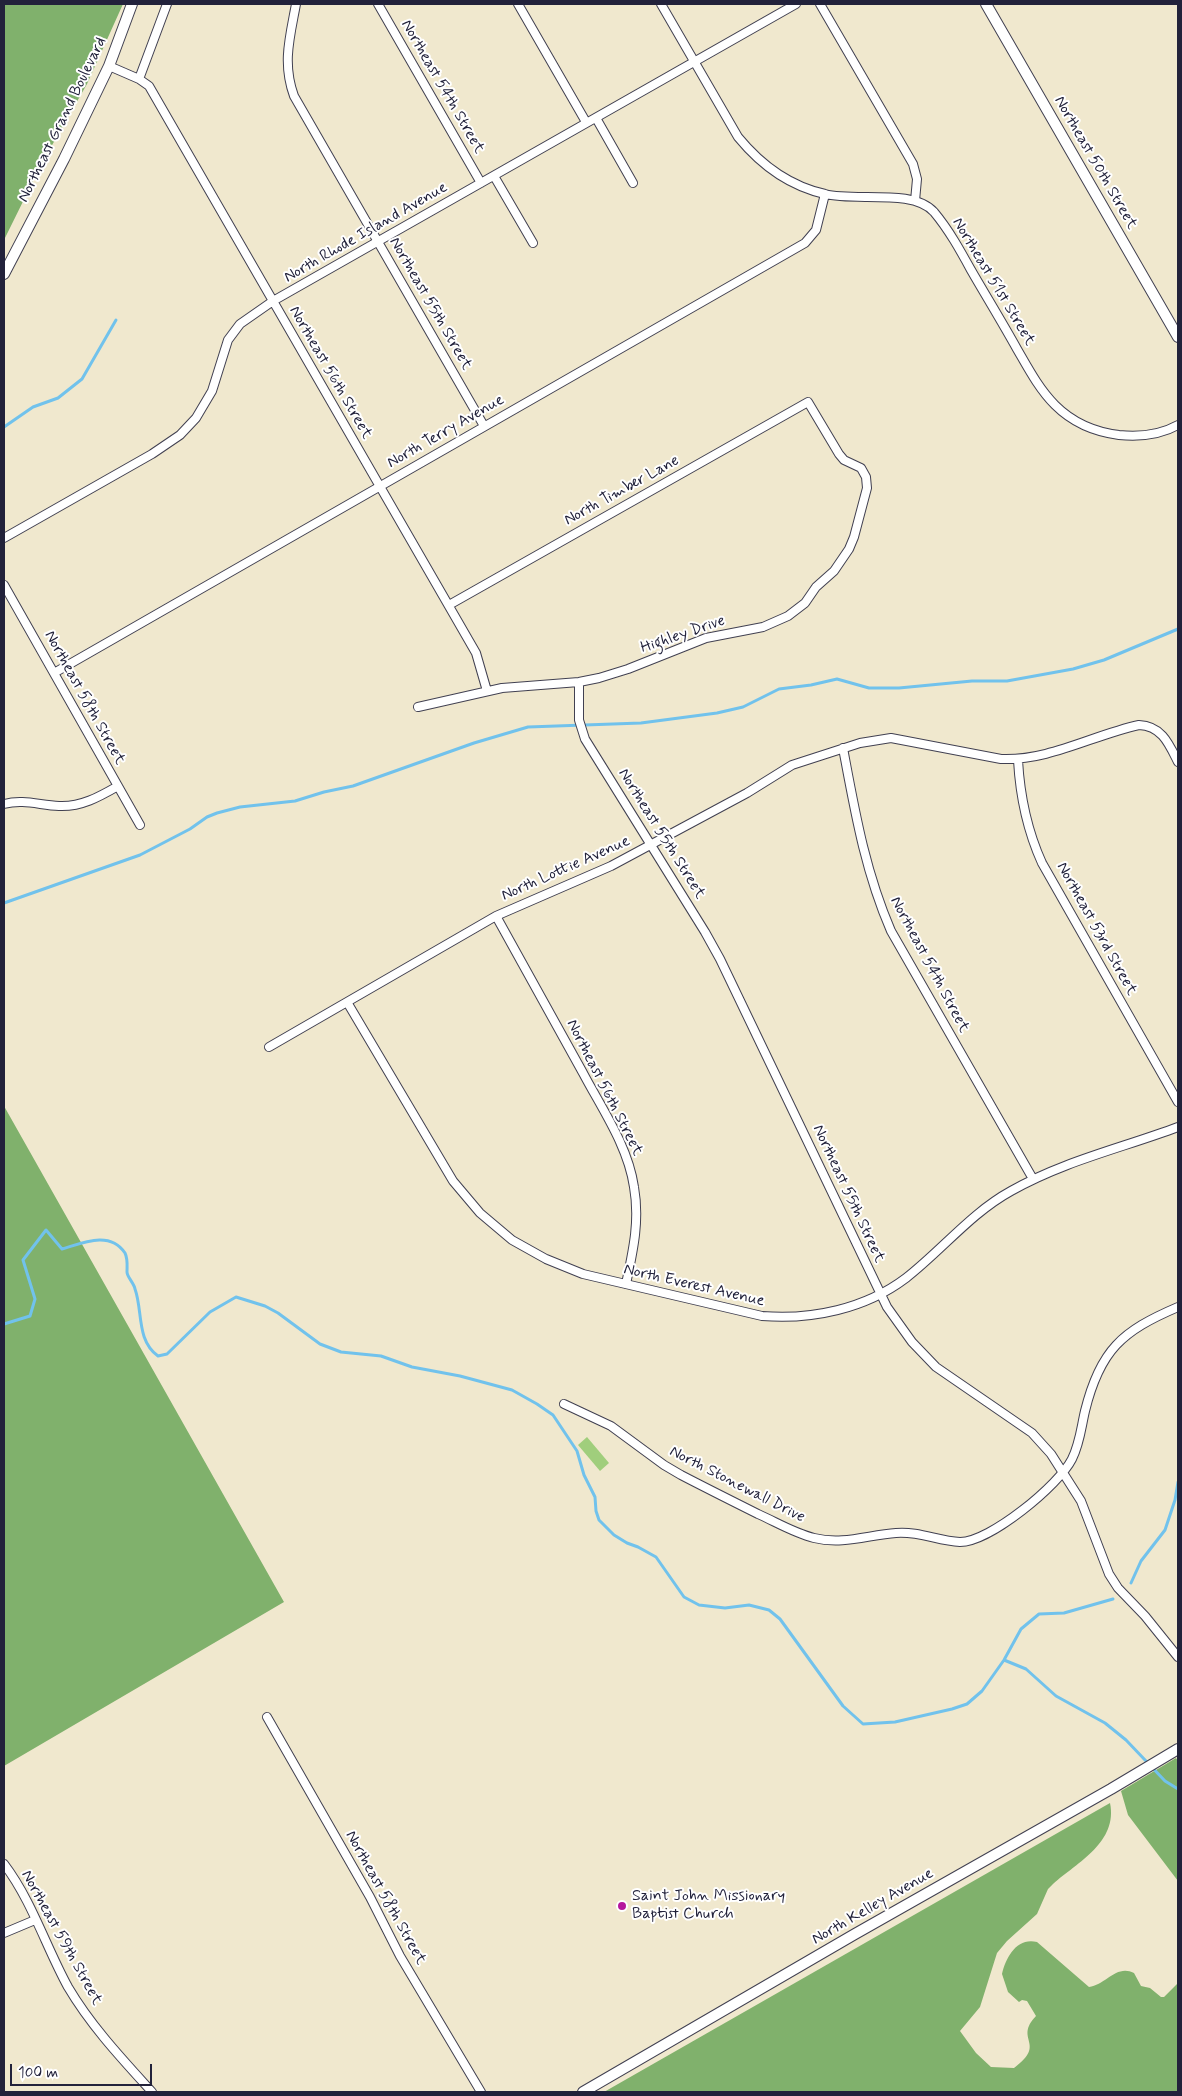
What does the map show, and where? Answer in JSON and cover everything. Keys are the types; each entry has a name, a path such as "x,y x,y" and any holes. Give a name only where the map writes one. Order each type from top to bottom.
{"street":[{"name":"Northeast Grand Boulevard","path":"4,274 109,66 132,4"},
{"path":"139,79 167,4"},
{"name":"Northeast 55th Street","path":"296,4 287,58 290,84 302,110 484,426"},
{"name":"Northeast 54th Street","path":"378,4 481,183"},
{"path":"518,4 586,122"},
{"path":"661,4 728,122 747,148 772,171 790,182 825,194 850,198 896,197 915,201 917,179 913,164 820,4"},
{"name":"North Rhode Island Avenue","path":"4,538 152,454 180,435 196,418 212,391 228,340 240,324 273,301 796,4"},
{"name":"Northeast 50th Street","path":"986,4 1178,337"},
{"name":"Northeast 56th Street","path":"109,66 139,79 149,86 476,653 487,691"},
{"path":"596,118 633,183"},
{"path":"494,176 533,242"},
{"name":"North Terry Avenue","path":"54,673 805,243 816,230 825,194"},
{"name":"Northeast 51st Street","path":"915,201 927,206 934,212 954,240 1036,382 1055,405 1084,426 1100,432 1134,436 1149,435 1178,425"},
{"name":"North Timber Lane","path":"449,605 808,402 839,454 844,460 861,468 864,472"},
{"name":"Highley Drive","path":"418,707 502,688 578,682 628,669 706,638 763,627 796,610 805,603 816,587 834,571 849,549 867,488 864,472"},
{"name":"Northeast 58th Street","path":"4,585 140,825"},
{"name":"Northeast 55th Street","path":"578,682 581,729 705,932 733,985 880,1293 901,1328 924,1356 950,1377 1032,1433 1046,1447 1064,1472 1088,1517 1109,1574 1118,1588 1157,1629 1178,1657"},
{"name":"North Lottie Avenue","path":"269,1047 496,916 528,901 588,878 747,793 792,764 843,748 891,738 992,758 1018,760 1039,756 1132,727 1147,725 1155,728 1165,737 1178,762"},
{"name":"Northeast 54th Street","path":"843,748 867,866 873,888 891,931 1033,1179"},
{"name":"Northeast 53rd Street","path":"1018,760 1028,826 1039,856 1051,881 1178,1102"},
{"path":"4,804 25,801 60,806 80,804 118,786"},
{"name":"Northeast 56th Street","path":"496,916 608,1119 625,1154 631,1171 637,1207 635,1246 626,1284"},
{"name":"North Everest Avenue","path":"347,1002 454,1181 480,1213 512,1240 546,1260 583,1274 741,1312 779,1318 819,1314 854,1305 880,1293 906,1277 990,1205 1033,1179 1072,1162 1178,1127"},
{"name":"North Stonewall Drive","path":"564,1404 611,1426 664,1465 682,1475 788,1528 826,1540 839,1541 912,1532 950,1540 972,1540 988,1534 1001,1526 1053,1484 1064,1472 1078,1446 1092,1388 1110,1352 1132,1329 1178,1307"},
{"name":"Northeast 58th Street","path":"267,1717 370,1897 400,1956 481,2092"},
{"name":"North Kelley Avenue","path":"583,2092 1178,1749"},
{"name":"Northeast 59th Street","path":"4,1864 23,1896 70,1989 87,2016 103,2038 152,2092"},
{"path":"4,1933 35,1920"}],"green space":[{"path":"4,4 123,4 87,84 43,161 4,240"},
{"path":"4,1106 284,1602 4,1766"},
{"path":"587,1437 609,1463 600,1471 578,1445"},
{"path":"1176,1758 1178,1761 1178,1881 1128,1815 1121,1791"},
{"path":"1110,1803 1111,1817 1108,1829 1102,1840 1094,1850 1048,1889 1037,1914 1007,1941 997,1953 980,2007 960,2031 976,2053 991,2067 1014,2068 1024,2060 1029,2053 1030,2047 1028,2031 1030,2024 1036,2016 1027,2001 1022,2000 1019,2002 1008,1992 1002,1974 1006,1961 1018,1945 1030,1941 1037,1942 1089,1987 1101,1983 1122,1971 1134,1973 1141,1986 1150,1988 1161,1997 1164,1997 1178,1983 1178,2092 604,2092"}],"waterway":[{"path":"4,427 33,407 58,398 82,379 116,320"},
{"path":"4,903 140,855 217,813 240,807 295,801 353,786 474,743 528,727 641,723 717,713 743,707 779,689 837,679 869,688 899,688 972,681 1007,681 1073,669 1104,660 1178,629"},
{"path":"4,1324 30,1316 35,1299 23,1260 46,1230 62,1249 95,1240 104,1240 119,1246 126,1255 127,1274 137,1298 143,1334 146,1342 158,1356 167,1354 210,1312 236,1297 265,1306 278,1313 320,1344 341,1352 381,1356 412,1367 460,1376 512,1390 553,1415 577,1451 584,1475 595,1497 599,1520 614,1535 656,1557 684,1597 699,1605 725,1608 749,1605 769,1610 780,1619 843,1706 863,1724 895,1722 967,1704 982,1691 1004,1660 1021,1629 1039,1614 1064,1613 1113,1599"},
{"path":"1131,1583 1141,1561 1165,1530 1175,1500 1178,1482"},
{"path":"1004,1660 1026,1669 1056,1696 1105,1723 1126,1740 1165,1781 1178,1789"}],"place":[{"name":"Saint John Missionary Baptist Church","path":"622,1906"}]}
